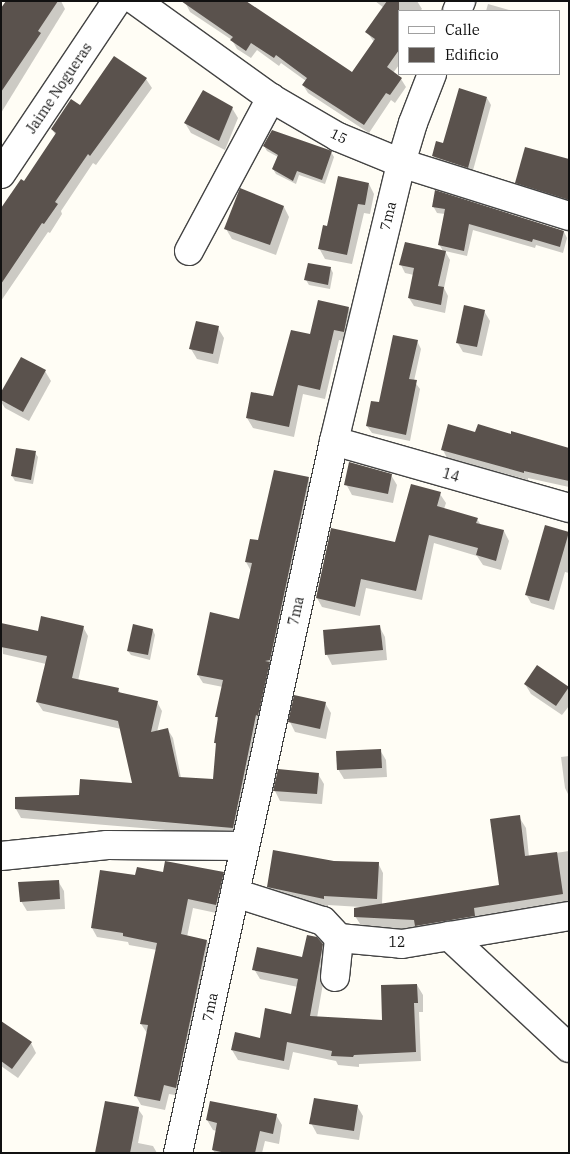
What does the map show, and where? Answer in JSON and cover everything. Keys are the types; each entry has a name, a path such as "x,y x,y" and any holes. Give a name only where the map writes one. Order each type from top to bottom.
{"street":[{"name":"Jaime Nogueras","path":"1,174 117,1"},
{"name":"15","path":"136,1 271,98 338,137 401,163 569,216"},
{"name":"7ma","path":"178,1153 334,441 401,163 432,75"},
{"path":"189,251 271,98"},
{"name":"14","path":"334,441 569,508"},
{"path":"1,856 107,845 245,846"},
{"path":"234,892 323,921 339,938 334,977"},
{"name":"12","path":"339,938 402,944 569,916"},
{"path":"449,936 569,1048"}],"building":[{"path":"6,1 58,1 38,31 41,33 1,92 1,8"},
{"path":"181,1 246,1 352,72 375,39 365,32 387,1 399,1 398,51 387,67 402,78 390,95 386,93 364,125 302,85 307,78 276,55 274,58 251,43 246,51 230,40 233,37"},
{"path":"114,56 147,78 90,156 88,154 55,202 58,204 44,224 42,223 1,284 1,208 21,179 24,181 56,133 51,129 71,99 80,105"},
{"path":"459,88 487,97 468,168 432,156 436,141 443,143"},
{"path":"203,90 233,107 219,141 184,123"},
{"path":"272,130 332,151 322,180 297,171 293,181 272,169 278,155 263,146"},
{"path":"525,147 569,159 569,200 515,183"},
{"path":"338,176 369,183 365,205 358,204 347,255 318,249 323,225 327,226"},
{"path":"240,188 284,206 270,245 224,229"},
{"path":"435,190 564,231 560,247 533,239 532,242 469,224 464,251 438,245 445,209 432,207"},
{"path":"405,242 446,251 438,286 444,287 441,305 408,298 414,268 399,265"},
{"path":"308,263 331,267 328,285 304,280"},
{"path":"318,300 349,307 344,332 334,330 320,390 298,385 289,427 246,418 251,392 273,396 291,330 310,334"},
{"path":"464,305 485,310 477,347 456,343"},
{"path":"196,321 219,326 213,354 189,349"},
{"path":"393,335 418,340 409,379 417,380 406,435 366,426 371,401 379,402"},
{"path":"21,357 46,370 23,412 1,400 1,392"},
{"path":"448,424 475,432 478,424 511,434 511,431 569,448 569,481 524,471 524,473 441,450"},
{"path":"16,448 36,451 31,480 11,476"},
{"path":"349,462 392,474 388,494 344,485"},
{"path":"274,470 309,477 270,660 265,661 270,662 258,716 256,715 233,828 15,809 15,797 79,795 80,779 132,783 118,721 36,702 47,656 1,647 1,623 38,631 41,616 84,626 72,678 119,688 118,692 158,701 151,732 168,728 179,777 213,779 216,743 214,743 218,717 215,717 223,680 197,675 210,612 239,619 252,563 245,562 250,539 258,540"},
{"path":"411,484 441,492 437,506 478,518 476,523 504,530 496,561 476,555 478,548 429,535 416,591 361,579 355,607 316,598 331,528 395,542"},
{"path":"545,525 569,532 549,601 525,595"},
{"path":"133,624 153,629 148,655 127,651"},
{"path":"380,625 383,650 325,655 323,630"},
{"path":"537,665 569,687 556,706 524,684"},
{"path":"294,695 326,702 320,729 288,722"},
{"path":"381,749 382,768 337,770 336,751"},
{"path":"278,769 319,773 317,794 273,791"},
{"path":"520,815 525,856 557,852 563,894 474,908 475,916 415,926 414,920 354,917 354,908 499,885 490,819"},
{"path":"273,850 334,861 379,862 377,899 324,896 324,899 267,887"},
{"path":"165,861 224,872 216,905 188,899 181,934 207,940 176,1088 164,1085 160,1101 134,1096 148,1025 140,1024 157,943 123,936 123,933 91,928 100,870 135,875 137,867 163,872"},
{"path":"59,880 60,899 20,902 18,882"},
{"path":"307,935 317,937 323,944 310,1016 382,1020 381,985 417,984 418,1003 414,1003 416,1052 354,1055 353,1057 331,1056 332,1051 287,1042 284,1061 231,1050 235,1032 260,1038 265,1008 291,1014 298,979 252,970 257,947 302,957"},
{"path":"1,1021 32,1042 12,1069 1,1061"},
{"path":"314,1098 358,1105 354,1131 309,1124"},
{"path":"105,1101 139,1107 130,1153 95,1153"},
{"path":"210,1101 277,1114 273,1134 260,1131 255,1153 226,1153 212,1150 217,1123 206,1120"}]}
